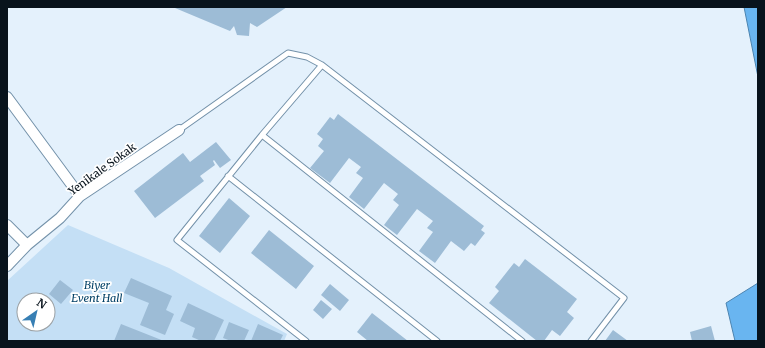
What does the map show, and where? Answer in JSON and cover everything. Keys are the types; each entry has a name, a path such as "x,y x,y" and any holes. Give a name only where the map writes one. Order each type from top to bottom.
{"street":[{"path":"7,97 80,196"},
{"name":"Yenikale Sokak","path":"7,266 27,245 60,218 80,196 179,130"},
{"path":"7,225 27,245"}],"lane":[{"path":"179,130 288,53 307,57 322,66 624,298 591,341"},
{"path":"306,341 177,240 262,135 322,66"},
{"path":"262,135 522,341"},
{"path":"228,176 437,341"}],"green space":[{"name":"Biyer Event Hall","path":"68,225 169,268 287,334 284,341 7,341 7,281"}],"water":[{"path":"744,7 758,7 758,77"},
{"path":"758,283 758,341 735,341 726,303"}],"building":[{"path":"287,7 257,27 250,23 249,36 237,35 234,26 230,31 175,8"},
{"path":"338,114 484,226 481,230 485,233 475,246 471,243 464,251 451,241 435,263 419,251 433,232 427,228 433,221 417,209 397,235 384,225 399,205 393,200 398,194 384,183 364,209 349,197 363,178 356,173 361,167 349,158 330,183 310,168 324,151 318,146 323,139 317,134 330,117 334,120"},
{"path":"216,142 231,160 220,168 214,160 215,165 200,176 204,181 155,218 134,191 183,153 190,162"},
{"path":"229,198 250,216 220,253 199,236"},
{"path":"269,230 314,266 296,289 251,253"},
{"path":"525,259 577,299 567,312 574,318 560,336 552,330 544,341 537,341 489,303 499,291 495,287 514,263 519,267"},
{"path":"131,278 172,296 166,310 174,314 165,335 140,325 149,303 124,293"},
{"path":"60,280 73,290 61,304 56,300 56,292 51,292"},
{"path":"330,284 349,300 340,311 321,295"},
{"path":"321,300 332,309 323,319 313,310"},
{"path":"188,303 224,320 214,341 201,341 192,337 195,328 180,321"},
{"path":"372,313 408,341 368,341 357,332"},
{"path":"229,322 249,330 244,341 231,341 223,338"},
{"path":"121,324 164,341 114,341"},
{"path":"258,324 283,335 280,341 251,341"},
{"path":"711,326 715,341 692,341 690,332"},
{"path":"613,330 628,341 605,341"}]}
